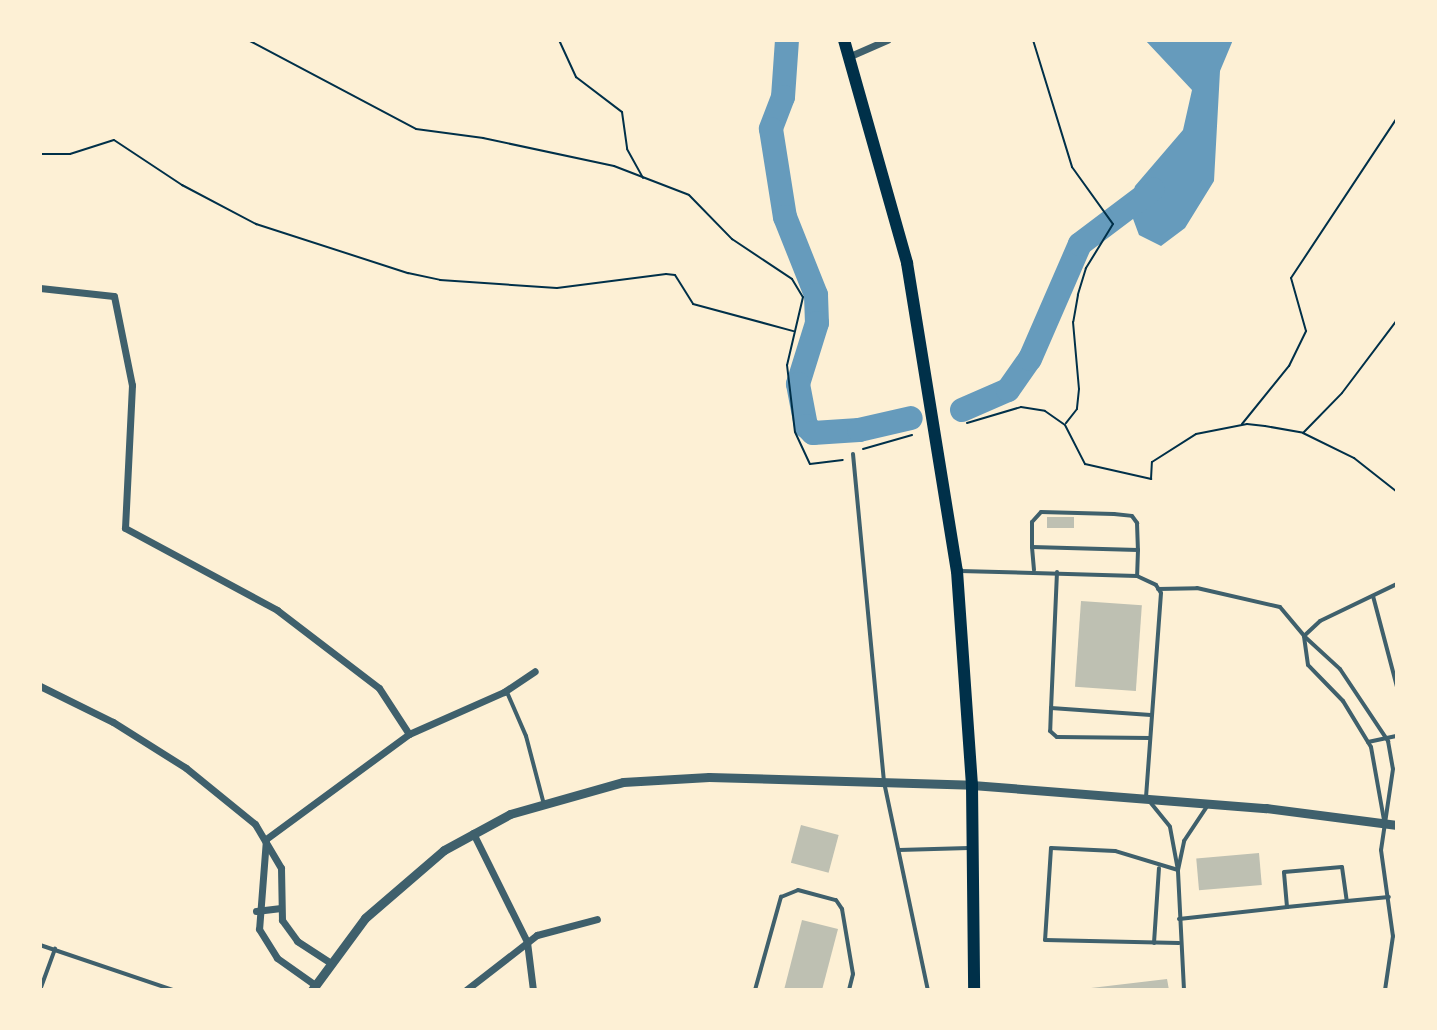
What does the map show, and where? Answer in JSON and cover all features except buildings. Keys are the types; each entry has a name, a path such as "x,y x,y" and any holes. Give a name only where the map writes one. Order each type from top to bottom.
{"main road":[{"path":"844,40 907,263 957,571 972,785 974,990"}],"street":[{"path":"848,57 887,40"},
{"path":"40,288 114,296 132,385 125,528 277,610 379,688 409,734"},
{"path":"535,671 506,690 409,734 266,839 256,911 267,946 313,987 329,962 387,895 473,833 543,801 623,782 665,777 972,785 1210,803 1397,825"},
{"path":"40,686 113,722 186,768 241,810 266,839 281,868 279,908 297,941 329,962"},
{"path":"473,833 527,942 533,990"},
{"path":"256,911 279,908"},
{"path":"466,990 527,942 551,929 597,919"}],"lane":[{"path":"853,454 884,782 928,990"},
{"path":"1034,571 1032,522 1041,512 1114,514 1132,516 1137,523 1137,576"},
{"path":"1032,547 1138,550"},
{"path":"957,571 1137,576 1158,589 1197,588 1280,607 1304,636 1340,669 1385,737 1393,769 1381,850 1393,936 1385,990"},
{"path":"1057,572 1050,731 1057,737 1150,738"},
{"path":"1304,636 1320,621 1397,584"},
{"path":"1158,589 1146,797 1170,827 1178,870 1179,943 1184,990"},
{"path":"1373,595 1397,687"},
{"path":"1304,636 1308,665 1343,701 1368,742 1384,823"},
{"path":"506,690 526,736 543,801"},
{"path":"1051,708 1151,715"},
{"path":"1368,742 1397,736"},
{"path":"1178,870 1184,841 1210,803"},
{"path":"899,850 972,848"},
{"path":"1178,870 1159,868 1149,858 1127,857 1115,851 1051,848 1045,940 1179,943"},
{"path":"1287,907 1284,872 1342,867 1347,901"},
{"path":"1154,943 1159,868"},
{"path":"755,990 781,897 798,890 836,900 842,909 853,974 849,990"},
{"path":"1179,919 1389,897"},
{"path":"40,945 173,990"},
{"path":"40,990 55,949"}],"path":[{"path":"248,40 416,129 520,145 643,178 689,195 732,239 792,279 803,297 786,385 795,432 810,464 841,461 853,454 912,435"},
{"path":"559,40 576,77 622,112 627,149 643,178"},
{"path":"1033,40 1072,167 1113,224 1086,268 1078,295 1073,322 1079,389 1077,409 1065,425"},
{"path":"1242,424 1289,366 1306,331 1291,278 1397,118"},
{"path":"40,154 58,156 114,140 182,185 256,224 408,273 557,288 675,275 693,304 794,331"},
{"path":"1303,433 1397,320"},
{"path":"967,423 1021,407 1045,411 1065,425 1085,464 1151,479 1152,462 1175,444 1242,424 1303,433 1354,458 1397,492"}],"water":[{"path":"1145,40 1233,40 1220,71 1214,181 1185,228 1161,246 1139,235 1129,208 1135,186 1183,130 1192,90"}],"waterway":[{"path":"787,40 783,97 771,129 785,217 816,295 817,323 798,384 806,426 813,433 859,430 911,418"},
{"path":"962,410 1008,390 1030,359 1080,244 1153,189"}]}
